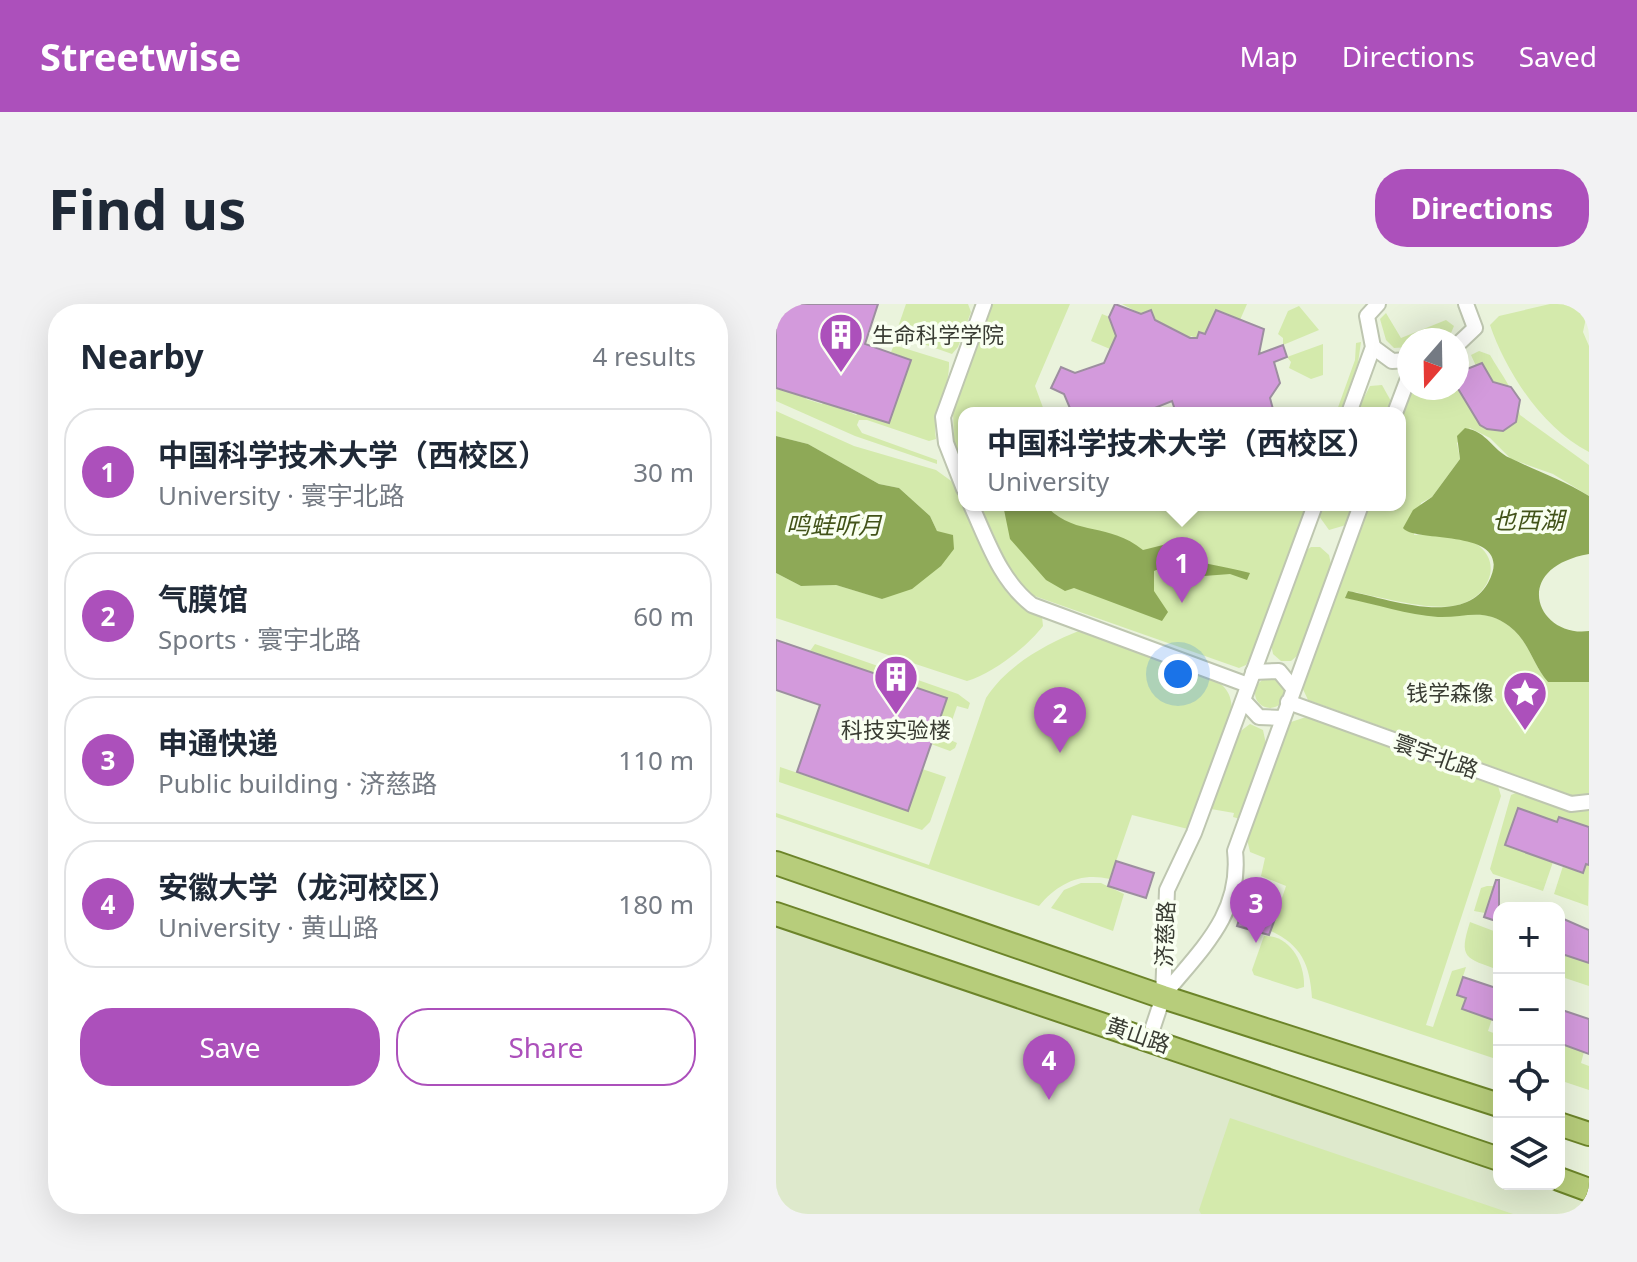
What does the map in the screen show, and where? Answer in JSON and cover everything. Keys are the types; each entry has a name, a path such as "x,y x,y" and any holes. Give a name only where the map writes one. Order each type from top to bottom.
{"main road":[{"name":"黄山路","path":"776,863 1163,997 1493,1103"},
{"name":"黄山路","path":"776,914 1493,1157"},
{"path":"1565,1126 1589,1134"},
{"path":"1565,1181 1589,1190"}],"street":[{"path":"958,474 946,443 943,417 984,304"},
{"path":"1351,407 1373,347 1367,316 1375,304"},
{"path":"1466,304 1475,328 1469,334"},
{"path":"1373,347 1392,361 1397,361"},
{"path":"974,511 1013,590 1032,605 1251,679 1279,671 1290,695"},
{"name":"济慈路","path":"1163,997 1167,890 1194,833 1313,511"},
{"name":"济慈路","path":"1163,997 1228,911 1238,879 1235,851 1359,511"},
{"name":"寰宇北路","path":"1290,695 1571,804 1587,802"},
{"path":"1244,701 1259,717 1282,718"},
{"path":"1149,1039 1163,997"}],"shaded area":[{"path":"906,304 968,304 971,312 958,347 952,354 901,336 897,330"},
{"path":"991,304 1070,304 1035,386 1043,407 958,407 958,455 954,445 953,411"},
{"path":"1122,304 1247,304 1240,320 1205,334 1199,332 1197,338 1191,336 1188,342 1155,320 1151,310 1141,314"},
{"path":"1550,304 1589,304 1583,332 1589,346 1589,452 1556,429 1528,398 1506,361 1490,325 1499,316"},
{"path":"1299,306 1319,330 1283,345 1283,338 1278,334 1288,311"},
{"path":"1386,313 1397,331 1397,348 1386,340 1380,319"},
{"path":"1102,314 1122,322 1110,349 1091,341"},
{"path":"1446,320 1453,328 1426,328"},
{"path":"1361,342 1358,363 1342,407 1338,407 1355,360 1356,343"},
{"path":"1323,344 1323,375 1311,379 1289,368 1291,362 1287,357"},
{"path":"894,345 949,362 947,382 936,420 936,439 929,441 867,420 859,420 857,425 862,433 937,460 937,464 855,436 776,401 776,388 807,395 806,399 822,404 824,401 856,415 911,360 891,352"},
{"path":"1479,351 1490,355 1512,392 1520,415 1589,465 1589,496 1553,474 1511,459 1490,438 1470,428 1457,443 1460,459 1432,497 1421,503 1414,535 1453,536 1475,543 1484,551 1491,569 1484,587 1469,601 1446,607 1348,591 1346,598 1420,614 1493,617 1516,632 1548,682 1589,682 1589,793 1579,798 1308,700 1302,687 1304,672 1366,511 1406,511 1405,407 1408,400 1469,400 1469,369 1476,366 1471,355"},
{"path":"1382,385 1392,403 1390,407 1359,407 1370,386"},
{"path":"776,411 854,446 936,470 954,483 958,492 958,511 967,511 999,582 1009,595 1042,617 1043,626 1009,658 967,681 776,618 776,573 801,586 836,585 883,599 937,531 930,516 899,488 879,484 808,444 776,436"},
{"path":"983,511 1305,511 1253,652 1246,665 1239,668 1026,593 1015,581"},
{"path":"1321,511 1351,511 1346,525 1329,530 1319,516"},
{"path":"1311,547 1320,547 1329,555 1331,564 1298,655 1291,661 1281,661 1273,654 1271,644 1304,552"},
{"path":"1081,630 1213,678 1227,691 1232,709 1188,829 1132,815 1110,879 1089,877 1071,881 1054,891 1039,906 776,817 776,813 929,865 986,698 1005,675 1028,657"},
{"path":"815,644 958,694 970,703 968,709 957,706 946,738 957,743 955,748 950,751 931,744 946,698 810,651"},
{"path":"1270,678 1281,682 1285,693 1281,704 1270,708 1259,704 1255,693 1259,682"},
{"path":"1309,716 1498,786 1501,796 1426,1025 1433,1027 1452,971 1466,967 1457,995 1466,998 1462,1008 1492,1019 1488,1031 1493,1033 1493,1058 1312,998 1309,975 1302,957 1290,943 1271,931 1286,886 1261,876 1265,858 1250,852 1247,839 1281,738 1291,722"},
{"path":"1250,724 1263,730 1266,744 1240,819 1233,817 1234,813 1211,809 1238,733"},
{"path":"780,767 908,810 922,769 946,777 930,822 922,830 779,782"},
{"path":"1518,792 1574,811 1589,809 1589,846 1585,826 1560,817 1557,822 1505,845 1553,862 1543,891 1493,874 1490,869 1511,795"},
{"path":"1586,864 1589,865 1588,906 1554,894 1563,866 1582,873"},
{"path":"1081,883 1101,883 1124,894 1113,931 1051,908 1064,890"},
{"path":"1495,886 1485,913 1474,911 1481,888"},
{"path":"776,915 1493,1158 1493,1190 1565,1190 1565,1185 1589,1190 1589,1214 776,1214"},
{"path":"1470,922 1493,931 1493,968 1472,959 1465,950"},
{"path":"1264,936 1282,940 1294,952 1302,969 1304,987 1297,989 1254,975 1252,970"},
{"path":"1565,955 1589,963 1589,986 1565,978"},
{"path":"1565,1045 1584,1052 1581,1063 1589,1066 1589,1090 1565,1082"},
{"path":"1230,1118 1513,1214 1201,1214 1199,1210"}],"water":[{"name":"也西湖","path":"1465,428 1485,437 1510,458 1589,496 1589,554 1564,562 1548,573 1540,586 1540,600 1545,613 1556,624 1571,630 1589,631 1589,682 1548,682 1516,632 1500,620 1483,615 1427,616 1345,598 1348,591 1402,603 1443,607 1476,597 1488,583 1494,565 1489,553 1478,545 1411,533 1403,528 1413,510 1432,497 1460,459 1457,436"},
{"name":"鸣蛙听月","path":"776,436 808,444 879,484 899,488 930,516 937,531 953,535 954,549 941,566 912,589 882,599 836,585 801,586 776,573"},
{"path":"1004,511 1052,511 1068,522 1117,535 1143,550 1163,545 1181,556 1250,573 1247,580 1230,574 1191,577 1174,566 1154,571 1154,591 1168,612 1162,621 1074,588 1065,591 1046,580 1010,539"}],"building":[{"name":"生命科学学院","path":"776,304 878,304 865,344 911,360 889,423 776,388"},
{"path":"1115,304 1141,314 1151,310 1155,320 1190,338 1197,338 1199,332 1205,334 1216,310 1264,329 1259,354 1283,345 1287,357 1274,362 1280,383 1270,398 1272,407 1174,407 1172,401 1157,407 1069,407 1064,394 1051,388 1061,367 1075,373 1104,363 1116,336 1109,317"},
{"path":"1482,363 1493,382 1511,387 1520,400 1516,422 1503,431 1480,425 1465,400 1469,400 1469,368"},
{"name":"科技实验楼","path":"776,640 947,698 908,811 797,772 820,705 776,690"},
{"path":"1518,808 1557,822 1559,817 1589,827 1589,865 1586,864 1583,873 1505,845"},
{"path":"1116,861 1154,873 1146,898 1108,886"},
{"path":"1496,880 1499,880 1499,902 1493,902 1493,920 1484,917"},
{"path":"1245,902 1276,916 1269,935 1237,926"},
{"path":"1565,920 1589,930 1589,963 1565,955"},
{"path":"1463,977 1493,987 1493,1020 1462,1009 1466,998 1457,995"},
{"path":"1565,1011 1589,1019 1589,1054 1565,1045"}],"place":[{"name":"生命科学学院","path":"841,374"},
{"name":"中国科学技术大学（西校区）","path":"1182,603"},
{"name":"科技实验楼","path":"896,716"},
{"name":"钱学森像","path":"1525,732"},
{"name":"气膜馆","path":"1060,753"},
{"name":"申通快递","path":"1256,943"},
{"name":"安徽大学（龙河校区）","path":"1049,1100"}]}
